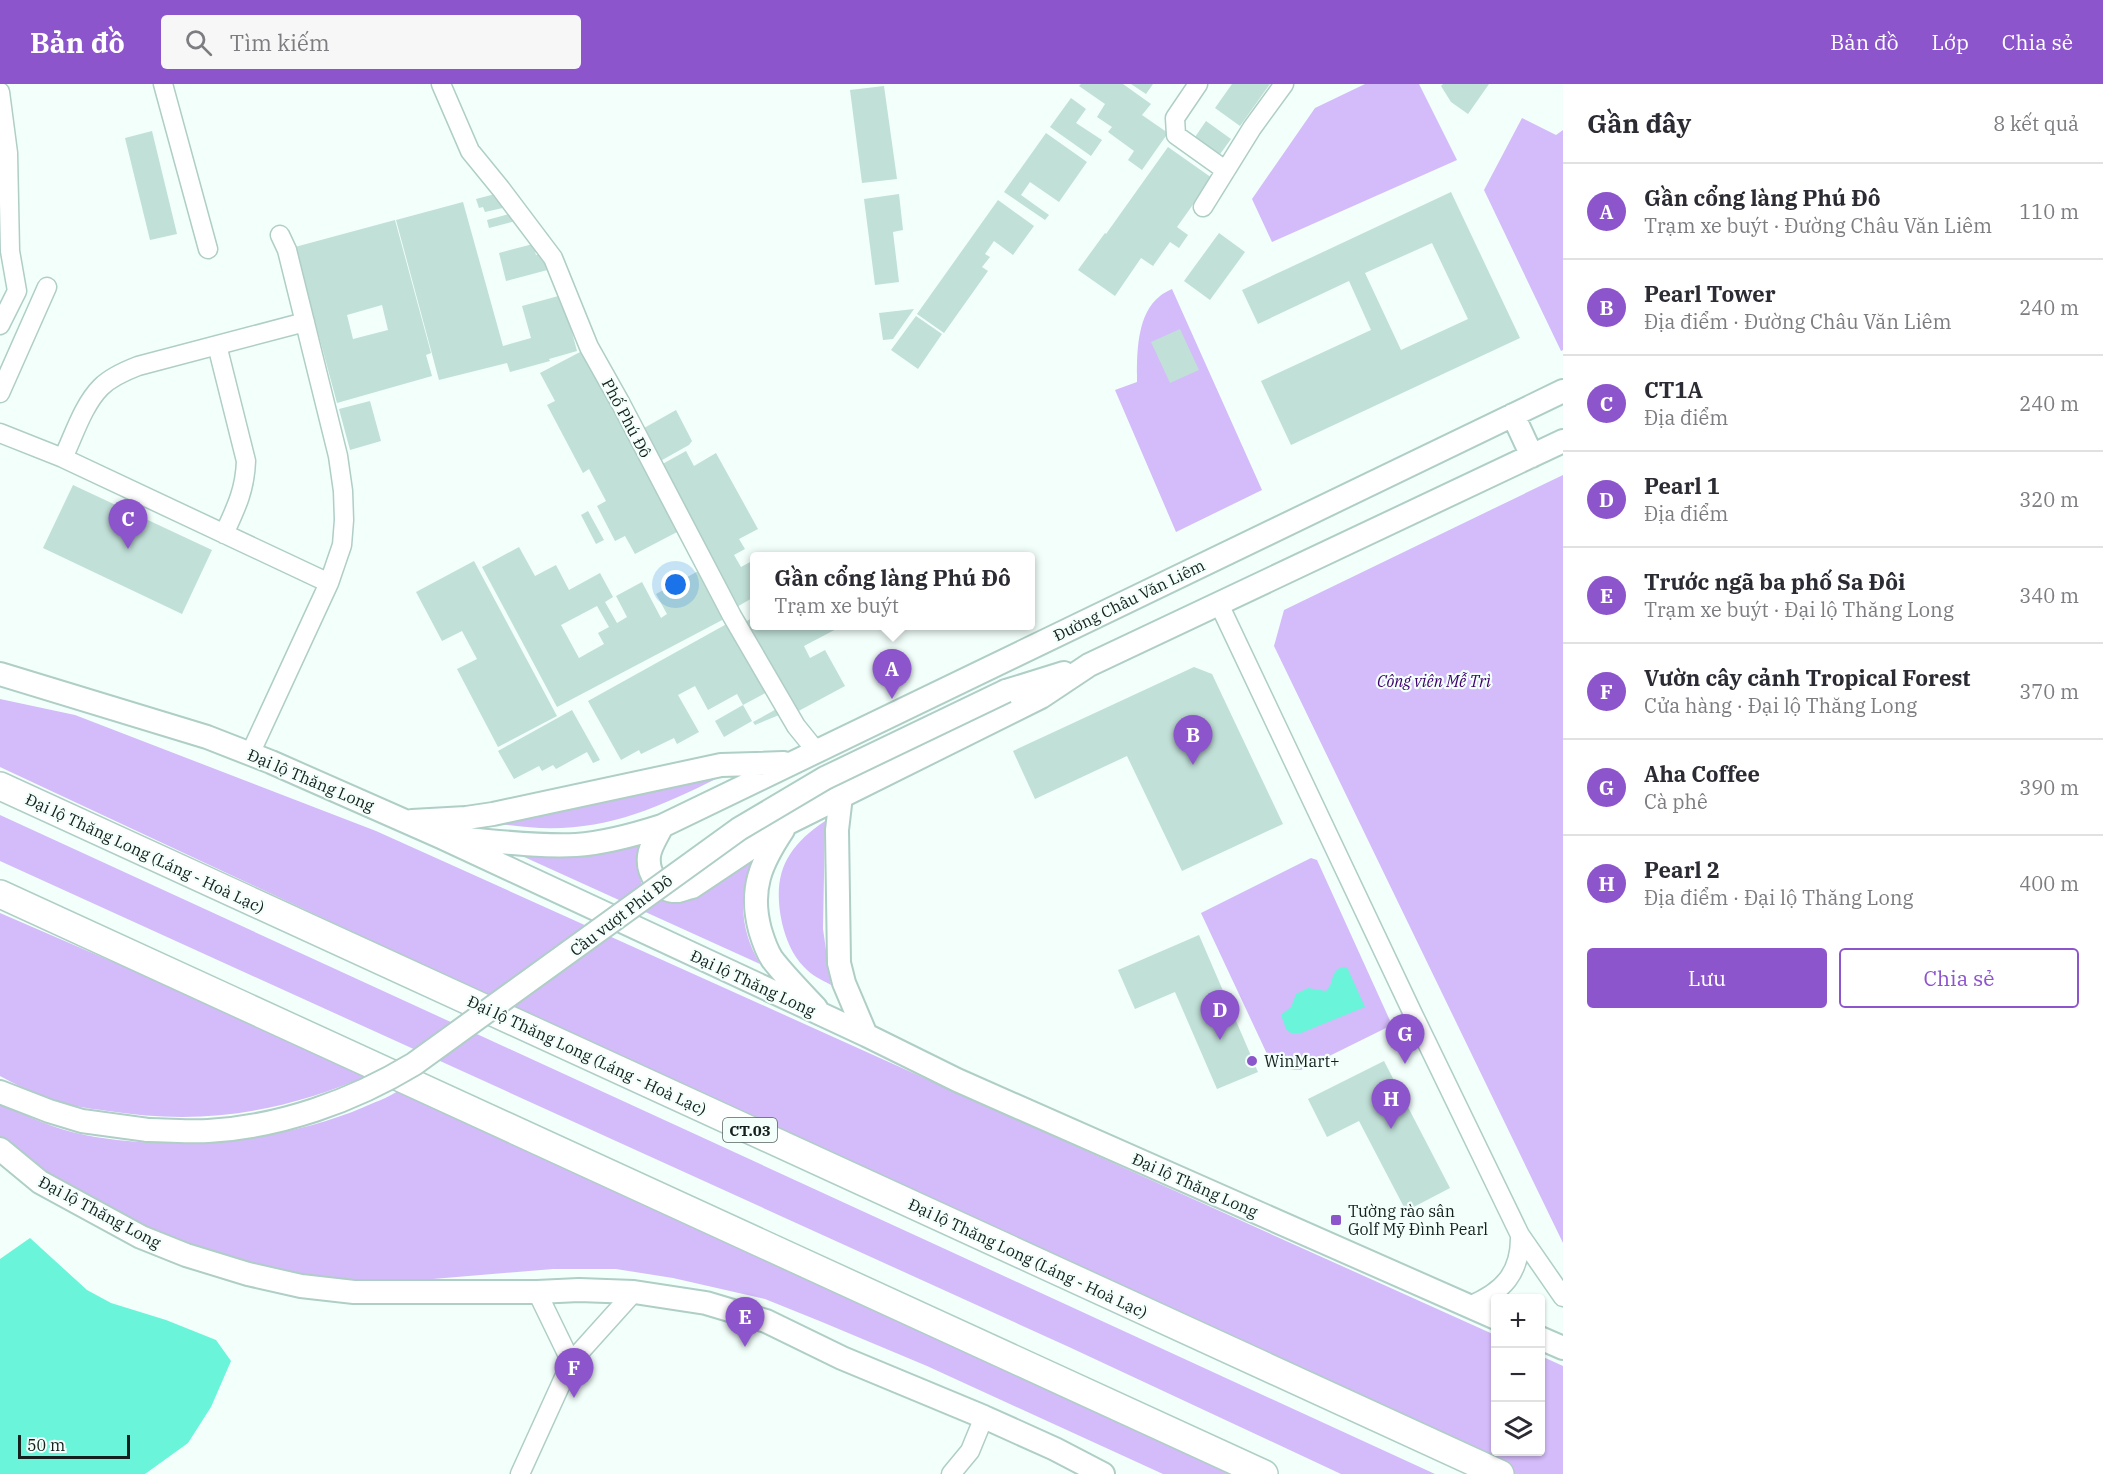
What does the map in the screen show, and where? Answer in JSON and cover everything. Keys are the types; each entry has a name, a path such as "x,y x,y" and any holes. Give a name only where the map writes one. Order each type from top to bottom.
{"highway":[{"name":"Đại lộ Thăng Long (Láng - Hoà Lạc)","path":"0,786 1500,1474"},
{"path":"0,894 1264,1474"}],"main road":[{"name":"Đường Châu Văn Liêm","path":"441,837 539,845 577,844 621,838 662,826 1563,391"},
{"path":"1513,414 1532,456"},
{"path":"662,826 649,854 649,868 656,881 667,890 678,891 692,887 788,823 1041,697 1089,665 1563,441"},
{"path":"0,663 8,676"},
{"name":"Cầu vượt Phú Đô","path":"0,1092 82,1121 148,1130 210,1131 267,1122 317,1108 378,1085 433,1051 739,829 825,778 1006,691 1089,665"},
{"name":"Đại lộ Thăng Long","path":"8,676 196,734 250,754 406,821 866,1035 957,1080 1491,1316"},
{"path":"406,821 466,818 493,814 721,765 795,762"},
{"path":"841,796 837,830 839,963 844,983 866,1035"},
{"path":"788,823 771,849 759,876 755,904 757,920 765,947 772,959 823,1016"},
{"name":"Đại lộ Thăng Long","path":"0,1149 40,1182 141,1237 186,1255 248,1274 301,1286 354,1292 579,1290 634,1292 705,1303 766,1321 842,1358 1055,1449 1103,1474"},
{"path":"1545,1340 1563,1348"}],"street":[{"path":"163,84 208,249"},
{"name":"Phố Phú Đô","path":"441,84 470,151 553,258 589,347 732,616 796,726 816,752"},
{"path":"1198,84 1175,118 1176,135 1225,170"},
{"path":"1203,207 1225,170 1284,84"},
{"path":"0,92 8,153 10,251 18,291 0,325"},
{"path":"250,754 329,583 342,545 344,491 338,456 287,250 280,235"},
{"path":"0,393 47,287"},
{"path":"63,458 87,406 100,387 116,375 138,366 305,322"},
{"path":"217,345 246,461 245,480 240,499 224,534"},
{"path":"0,433 63,458 329,583"},
{"path":"1219,604 1520,1234 1563,1297"},
{"path":"1468,1306 1484,1300 1500,1288 1513,1271 1521,1253 1520,1234"},
{"path":"537,1292 571,1362"},
{"path":"520,1474 571,1362 634,1292"},
{"path":"951,1474 970,1451 984,1417"}],"green space":[{"path":"1365,84 1419,84 1457,160 1272,242 1252,199 1315,108"},
{"path":"1522,118 1556,135 1563,130 1563,350 1561,351 1484,190"},
{"path":"1172,289 1262,490 1176,532 1115,390 1137,382 1138,348 1142,324 1152,304"},
{"name":"Công viên Mễ Trì","path":"1563,475 1563,1243 1274,646 1284,610"},
{"path":"0,699 75,715 376,831 1491,1333 1491,1456 1545,1456 1545,1358 1563,1366 1563,1474 1512,1474 0,767"},
{"path":"720,777 666,802 615,820 562,828 533,828 501,824"},
{"path":"0,815 1435,1474 1341,1474 1069,1347 0,861"},
{"path":"825,821 823,929 831,985 810,972 796,957 785,935 779,906 781,877 791,852 811,831"},
{"path":"645,840 640,871 644,890 753,857 745,885 743,912 748,937 760,964 522,856 522,854 570,855"},
{"path":"1311,858 1317,860 1392,1025 1301,1070 1296,1070 1283,1067 1268,1056 1201,913"},
{"path":"0,913 372,1074 307,1098 243,1112 211,1116 178,1117 108,1111 66,1104 36,1094 0,1076"},
{"path":"404,1087 1237,1474 1163,1474 927,1366 765,1299 673,1278 616,1269 553,1269 397,1282 322,1278 246,1263 146,1229 65,1185 0,1139 0,1103 42,1122 85,1135 153,1143 190,1143 263,1136 298,1129 364,1107"}],"shaded area":[{"path":"1342,967 1347,967 1365,1007 1301,1033 1291,1033 1286,1029 1281,1015 1291,1007 1296,994 1308,988 1326,991 1335,972"},
{"path":"30,1238 87,1290 111,1303 166,1320 216,1340 231,1361 211,1407 188,1443 145,1474 0,1474 0,1259"}],"building":[{"path":"1081,84 1123,84 1151,104 1142,115 1168,133 1142,170 1128,160 1134,151 1108,132 1112,127 1097,117 1105,104 1079,86"},
{"path":"1131,84 1153,84 1146,94"},
{"path":"1232,84 1270,84 1240,126 1215,108"},
{"path":"1443,84 1489,84 1468,114 1451,102 1441,86"},
{"path":"884,86 897,179 862,183 850,90"},
{"path":"1071,98 1086,109 1076,123 1102,140 1091,156 1050,127"},
{"path":"1206,121 1231,139 1218,157 1193,140"},
{"path":"152,131 177,234 150,240 125,138"},
{"path":"1046,133 1087,162 1059,202 1030,182 1021,195 1049,215 1045,220 1004,192"},
{"path":"1168,147 1212,178 1177,227 1188,235 1179,248 1170,242 1153,266 1141,258 1115,296 1078,270"},
{"path":"503,192 507,207 485,212 483,207 479,208 476,199"},
{"path":"1451,192 1520,338 1291,445 1261,381 1371,330 1349,281 1258,324 1242,290","holes":["1432,243 1468,319 1401,350 1365,273"]},
{"path":"899,194 903,230 893,232 899,282 875,285 864,199"},
{"path":"998,200 1034,226 1013,255 994,241 985,254 990,257 982,267 988,271 944,333 917,314"},
{"path":"463,202 503,346 531,338 522,306 562,295 577,351 510,372 507,363 439,380 396,220"},
{"path":"517,212 519,220 489,228 487,220"},
{"path":"395,220 431,353 426,355 432,376 337,403 295,247","holes":["382,305 388,330 353,339 347,315"]},
{"path":"1219,233 1245,252 1210,300 1184,281"},
{"path":"533,244 536,255 546,252 555,268 506,281 499,253"},
{"path":"914,309 893,339 883,340 879,313"},
{"path":"916,316 942,334 918,369 891,350"},
{"path":"1180,329 1199,370 1170,383 1151,342"},
{"path":"582,351 679,531 635,554 625,536 615,541 597,506 606,501 589,469 583,473 547,405 555,401 540,373"},
{"path":"370,401 381,441 350,450 339,409"},
{"path":"676,410 692,441 689,445 655,464 637,432"},
{"path":"686,451 694,466 716,453 758,529 739,539 745,549 734,555 741,567 750,562 750,599 735,608 657,467"},
{"path":"73,485 212,550 182,614 43,548"},
{"path":"588,511 604,540 596,544 581,515"},
{"path":"519,547 535,576 556,565 569,590 600,573 613,597 605,602 617,623 627,617 616,596 642,582 661,618 667,614 656,594 700,570 726,618 557,707 482,567","holes":["597,606 609,627 598,633 604,644 579,658 561,625"]},
{"path":"474,561 557,716 498,747 457,669 477,659 462,631 442,641 416,592"},
{"path":"750,619 750,630 834,630 804,646 810,658 825,650 845,686 793,714 743,623"},
{"path":"732,621 771,690 743,705 737,694 708,710 695,686 678,695 699,732 677,744 674,738 641,754 639,750 621,760 588,701"},
{"path":"1194,667 1212,674 1283,824 1182,871 1127,756 1035,799 1013,751"},
{"path":"743,705 752,721 724,737 715,721"},
{"path":"780,707 784,713 755,725 753,722"},
{"path":"572,710 600,760 593,763 587,752 556,769 553,765 542,771 539,766 514,779 498,751"},
{"path":"1199,935 1258,1072 1217,1089 1175,992 1135,1009 1118,970"},
{"path":"1384,1061 1450,1188 1406,1211 1359,1121 1327,1137 1308,1099"}],"place":[{"name":"CT1A","path":"128,549"},
{"name":"Gần cổng làng Phú Đô","path":"892,699"},
{"name":"Pearl Tower","path":"1193,765"},
{"name":"Pearl 1","path":"1220,1040"},
{"name":"WinMart+","path":"1252,1061"},
{"name":"Aha Coffee","path":"1405,1064"},
{"name":"Pearl 2","path":"1391,1129"},
{"name":"Tường rào sân Golf Mỹ Đình Pearl","path":"1336,1220"},
{"name":"Trước ngã ba phố Sa Đôi","path":"745,1347"},
{"name":"Vườn cây cảnh Tropical Forest","path":"574,1398"}]}
